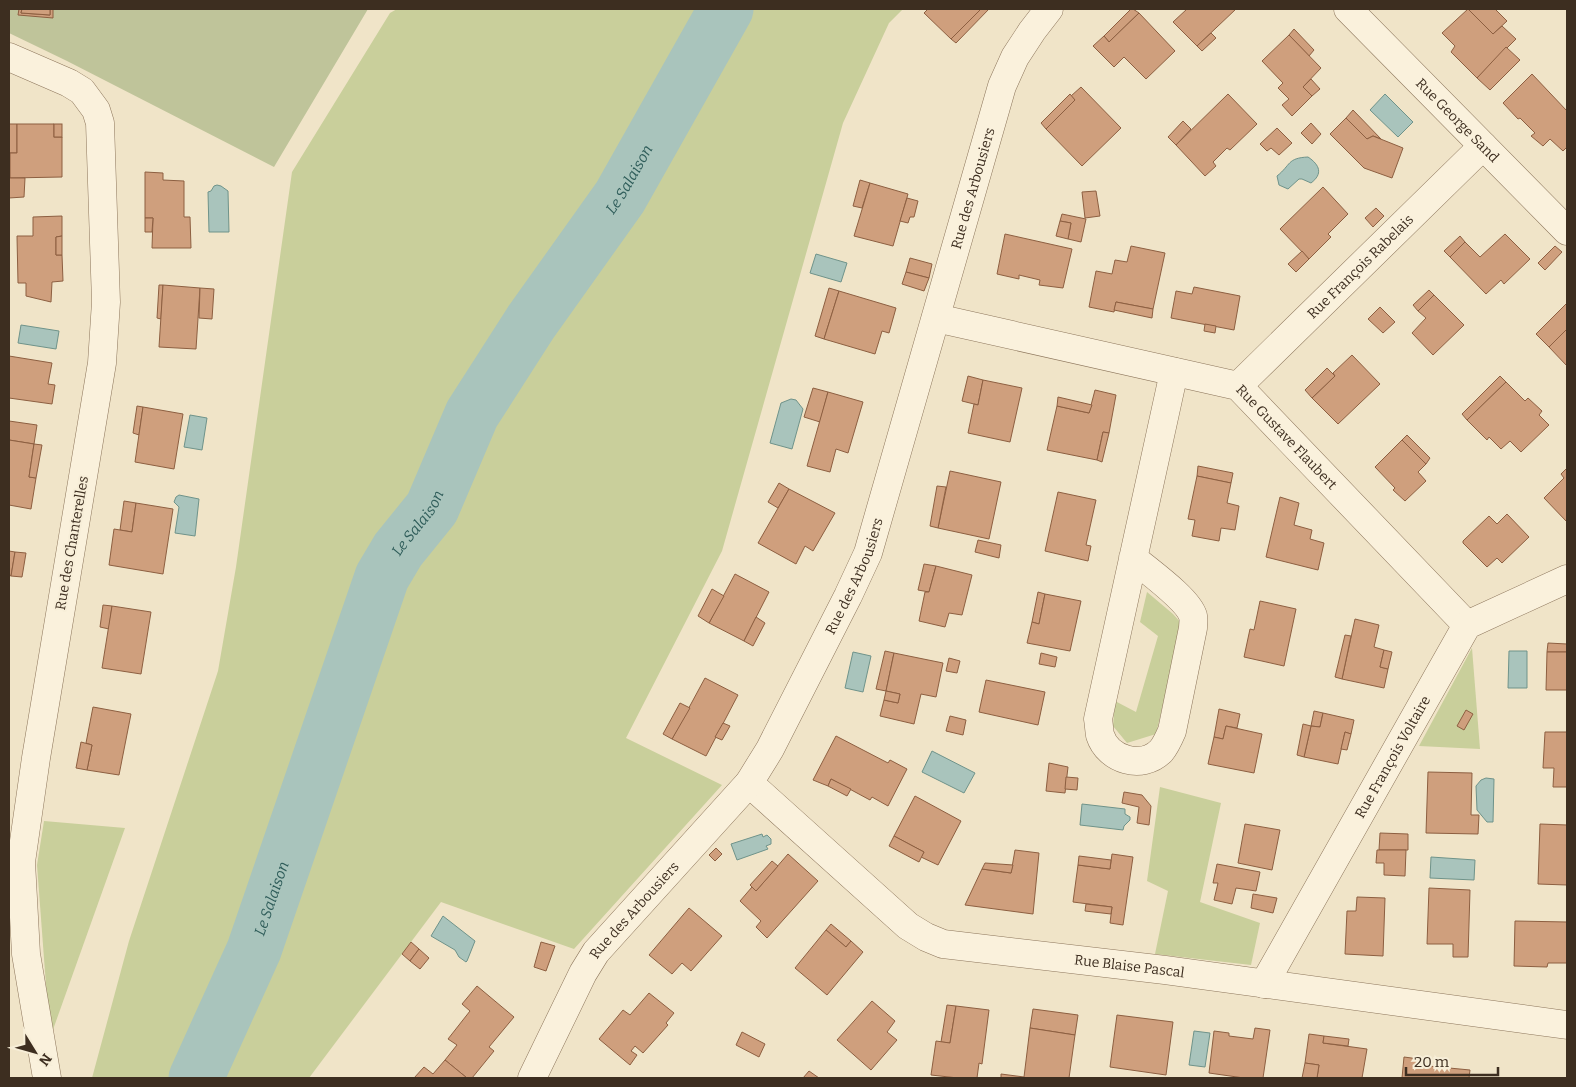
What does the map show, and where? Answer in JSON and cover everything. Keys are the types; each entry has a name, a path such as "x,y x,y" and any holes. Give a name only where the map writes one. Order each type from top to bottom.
{"street":[{"name":"Rue des Arbousiers","path":"532,1078 583,973 596,952 749,784 770,749 848,596 868,553 1002,86 1015,58 1049,9"},
{"name":"Rue George Sand","path":"1348,9 1567,232"},
{"name":"Rue des Chanterelles","path":"9,57 68,83 82,91 90,101 96,110 100,123 104,192 106,302 102,363 36,758 21,862 26,954 47,1078"},
{"name":"Rue François Rabelais","path":"1238,386 1483,146"},
{"name":"Rue Gustave Flaubert","path":"936,318 1238,386 1466,625"},
{"path":"1133,558 1178,596 1193,616 1193,628 1170,736 1160,752 1149,760 1135,762 1120,758 1108,749 1100,736 1098,719 1133,558 1174,372"},
{"path":"1466,625 1567,579"},
{"name":"Rue François Voltaire","path":"1264,984 1466,625"},
{"name":"Rue Blaise Pascal","path":"749,784 908,926 926,937 943,944 1165,970 1567,1025"}],"green space":[{"path":"9,9 368,9 274,167 9,33"},
{"path":"397,9 903,9 889,23 843,123 722,551 626,738 722,785 574,949 441,902 309,1078 92,1078 129,941 218,671 236,567 292,172 390,13"},
{"path":"1147,592 1182,624 1156,734 1127,743 1113,726 1115,701 1136,712 1158,636 1140,622"},
{"path":"1472,648 1480,749 1419,746"},
{"path":"1160,787 1221,803 1200,902 1260,923 1251,965 1155,954 1168,891 1147,881"},
{"path":"44,821 125,828 50,1038 37,865"}],"water":[{"path":"1385,94 1413,122 1398,137 1370,110"},
{"path":"1308,157 1317,166 1318,173 1315,180 1311,183 1299,179 1288,189 1279,185 1277,176 1290,163 1296,159"},
{"path":"217,185 228,191 229,232 209,232 208,192"},
{"path":"816,254 847,263 841,282 810,273"},
{"path":"21,325 59,331 56,349 18,343"},
{"path":"791,399 796,400 803,409 792,449 770,443 781,403"},
{"path":"190,415 207,418 202,450 184,447"},
{"path":"179,495 199,499 195,536 175,533 179,507 174,502"},
{"path":"1509,651 1527,651 1527,688 1508,688"},
{"path":"853,652 871,656 863,692 845,688"},
{"path":"932,751 975,773 964,793 922,772"},
{"path":"1486,778 1494,779 1493,822 1487,822 1477,810 1476,786 1481,780"},
{"path":"1082,804 1125,809 1125,814 1130,817 1130,820 1123,830 1080,825"},
{"path":"762,834 763,837 767,835 771,839 771,844 766,846 768,849 737,860 731,844"},
{"path":"1431,857 1475,860 1474,880 1430,878"},
{"path":"443,916 475,941 466,962 459,957 455,950 431,936"},
{"path":"1194,1031 1210,1033 1205,1067 1189,1065"}],"building":[{"path":"19,9 22,9 21,13 50,15 50,9 53,9 53,18 18,15"},
{"path":"22,9 50,9 50,15 21,13"},
{"path":"928,9 981,9 951,39 924,13"},
{"path":"981,9 989,9 956,43 951,39"},
{"path":"1131,9 1139,13 1109,42 1104,36"},
{"path":"1187,9 1236,9 1197,46 1173,22"},
{"path":"1468,9 1495,9 1507,21 1493,34"},
{"path":"1468,9 1493,34 1502,26 1516,39 1477,78 1451,52 1455,46 1442,33"},
{"path":"1139,13 1175,51 1146,79 1124,57 1114,67 1093,46 1104,36 1109,42"},
{"path":"1294,29 1314,50 1309,56 1289,35"},
{"path":"1211,33 1216,38 1202,51 1197,46"},
{"path":"1289,35 1321,68 1303,87 1312,96 1292,116 1282,105 1289,99 1278,88 1283,83 1262,61"},
{"path":"1506,47 1520,60 1490,90 1477,78"},
{"path":"1532,74 1567,111 1567,147 1563,151 1550,139 1543,146 1531,136 1535,133 1503,103"},
{"path":"1311,79 1320,89 1312,96 1303,87"},
{"path":"1081,87 1121,128 1082,166 1046,129 1075,100 1071,96"},
{"path":"1070,94 1075,100 1046,129 1041,123"},
{"path":"1228,94 1257,124 1230,150 1227,148 1213,162 1216,166 1205,176 1176,145"},
{"path":"1353,110 1381,139 1373,136 1367,139 1346,118"},
{"path":"1346,118 1367,139 1373,136 1403,148 1392,178 1364,168 1330,134"},
{"path":"1183,121 1191,129 1176,145 1168,137"},
{"path":"1311,123 1321,134 1312,144 1301,133"},
{"path":"9,124 17,124 17,153 10,153 10,178 9,178"},
{"path":"17,124 54,124 54,137 62,137 62,177 10,178 10,153 17,153"},
{"path":"54,124 62,124 62,137 54,137"},
{"path":"1277,128 1292,143 1279,155 1271,148 1267,151 1260,144"},
{"path":"145,172 163,173 163,180 184,181 184,217 190,217 191,248 152,248 153,218 145,218"},
{"path":"9,178 25,178 24,197 9,198"},
{"path":"860,180 870,183 862,208 853,206"},
{"path":"870,183 908,194 893,246 854,236"},
{"path":"1323,187 1348,214 1328,234 1331,237 1309,259 1280,229"},
{"path":"1096,191 1100,216 1085,218 1082,192"},
{"path":"907,198 918,201 914,217 910,217 908,223 900,221"},
{"path":"1376,208 1384,216 1373,227 1365,218"},
{"path":"1062,214 1086,219 1081,242 1068,239 1071,223 1060,221"},
{"path":"62,216 62,236 56,237 56,255 62,255 63,281 52,282 51,302 26,296 26,283 18,283 17,236 33,236 33,217"},
{"path":"145,218 153,218 152,232 145,232"},
{"path":"1060,221 1071,223 1068,239 1056,236"},
{"path":"1005,234 1072,249 1063,288 1039,285 1040,280 1019,275 1019,279 997,274"},
{"path":"1505,234 1530,259 1504,284 1501,280 1486,294 1450,257 1465,242 1480,257"},
{"path":"62,236 62,255 56,255 56,237"},
{"path":"1460,236 1465,242 1450,257 1444,251"},
{"path":"1131,246 1165,253 1153,309 1116,302 1114,312 1089,307 1096,271 1112,274 1115,260 1127,262"},
{"path":"1555,246 1562,252 1545,270 1538,263"},
{"path":"1302,251 1309,259 1296,272 1288,264"},
{"path":"910,258 932,264 929,278 906,272"},
{"path":"906,272 929,278 924,291 902,284"},
{"path":"159,285 163,285 161,319 157,318"},
{"path":"163,285 200,288 196,349 159,347"},
{"path":"1194,287 1240,296 1234,330 1171,318 1176,291 1192,294"},
{"path":"200,288 214,289 212,319 199,318"},
{"path":"829,288 839,291 824,339 815,336"},
{"path":"1429,290 1434,295 1418,311 1413,305"},
{"path":"839,291 896,308 889,333 882,331 875,354 824,339"},
{"path":"1434,295 1464,325 1433,355 1412,333 1426,318 1418,311"},
{"path":"1116,302 1153,309 1152,318 1114,310"},
{"path":"1567,303 1567,329 1549,347 1536,334"},
{"path":"1380,307 1395,322 1383,333 1368,319"},
{"path":"1205,324 1216,326 1215,333 1204,331"},
{"path":"1567,329 1567,366 1549,347"},
{"path":"1352,355 1380,384 1338,424 1312,398 1335,376 1333,373"},
{"path":"9,356 52,363 48,384 55,385 52,404 9,398"},
{"path":"1327,368 1335,376 1312,398 1305,390"},
{"path":"968,376 983,380 978,405 962,401"},
{"path":"1500,376 1506,382 1467,420 1462,414"},
{"path":"983,380 1022,388 1010,442 968,433 974,404 978,405"},
{"path":"1506,382 1525,401 1528,398 1542,411 1539,415 1549,425 1521,452 1510,441 1501,449 1489,437 1487,440 1467,420"},
{"path":"813,388 828,392 820,422 804,417"},
{"path":"1095,390 1116,395 1109,433 1103,432 1097,460 1047,450 1057,406 1089,413"},
{"path":"828,392 863,402 848,453 836,449 830,472 807,466"},
{"path":"1058,397 1092,405 1089,413 1057,406"},
{"path":"137,406 143,407 139,435 133,433"},
{"path":"143,407 183,414 174,469 135,462"},
{"path":"9,421 37,425 34,444 9,440"},
{"path":"1103,432 1109,433 1102,462 1097,460"},
{"path":"1407,435 1430,458 1426,464 1402,440"},
{"path":"9,440 34,444 29,477 36,478 31,509 9,505"},
{"path":"1402,440 1426,464 1418,472 1426,481 1405,501 1393,490 1395,488 1375,467"},
{"path":"34,444 42,445 36,478 29,477"},
{"path":"1198,466 1233,473 1231,483 1197,476"},
{"path":"1567,468 1567,522 1544,498 1564,478 1561,474"},
{"path":"950,471 1001,482 989,539 938,528"},
{"path":"1197,476 1231,483 1227,503 1239,506 1235,530 1221,528 1219,541 1192,536 1195,520 1188,519"},
{"path":"779,483 789,489 778,508 768,502"},
{"path":"937,486 946,487 938,528 930,526"},
{"path":"789,489 835,513 813,551 805,546 796,564 758,543"},
{"path":"1058,492 1096,500 1086,545 1091,546 1088,561 1045,551"},
{"path":"1280,497 1299,503 1294,525 1312,530 1310,539 1324,543 1318,570 1266,557"},
{"path":"124,501 136,503 132,532 120,530"},
{"path":"136,503 173,509 163,574 109,565 114,529 132,532"},
{"path":"1507,514 1529,537 1502,563 1497,558 1487,567 1463,541 1489,516 1497,524"},
{"path":"978,540 1001,545 999,558 975,552"},
{"path":"9,551 15,552 11,576 9,575"},
{"path":"15,552 26,553 22,577 11,576"},
{"path":"924,564 936,566 929,592 918,590"},
{"path":"936,566 972,575 962,615 949,613 945,627 919,621 925,592 929,592"},
{"path":"735,574 769,592 744,641 709,623"},
{"path":"712,589 724,596 709,623 698,616"},
{"path":"1038,592 1045,594 1039,624 1032,622"},
{"path":"1045,594 1081,601 1070,651 1027,643 1032,622 1039,624"},
{"path":"1260,601 1296,609 1284,666 1244,657 1250,629 1254,630"},
{"path":"103,605 112,606 109,629 100,627"},
{"path":"112,606 151,612 141,674 102,668"},
{"path":"756,617 765,623 753,646 744,641"},
{"path":"1355,619 1379,625 1374,647 1384,650 1380,667 1388,669 1384,688 1342,679"},
{"path":"1345,635 1351,636 1342,679 1335,677"},
{"path":"1548,643 1567,644 1567,652 1547,652"},
{"path":"1384,650 1392,652 1388,669 1380,667"},
{"path":"885,651 894,653 886,691 876,689"},
{"path":"1547,652 1567,652 1567,690 1546,690"},
{"path":"894,653 943,663 936,697 921,694 914,724 880,716 884,700 898,703 900,694 886,691"},
{"path":"1041,653 1057,657 1055,667 1039,664"},
{"path":"949,658 960,661 957,673 946,671"},
{"path":"705,678 738,695 706,756 672,739"},
{"path":"986,680 1045,692 1038,725 979,712"},
{"path":"886,691 900,694 898,703 884,700"},
{"path":"680,703 690,708 672,739 663,734"},
{"path":"93,707 131,714 119,775 87,770 92,745 86,743"},
{"path":"1219,709 1240,714 1237,728 1226,726 1223,739 1214,737"},
{"path":"1466,710 1473,714 1464,730 1457,726"},
{"path":"1314,711 1323,713 1320,727 1311,726"},
{"path":"1323,713 1354,720 1351,734 1345,732 1338,764 1304,757 1311,726 1320,727"},
{"path":"950,716 966,720 963,735 946,731"},
{"path":"723,723 730,726 722,740 715,737"},
{"path":"1303,724 1311,726 1304,757 1297,755"},
{"path":"1226,726 1262,734 1254,773 1208,764 1214,737 1223,739"},
{"path":"1345,732 1351,734 1347,750 1341,749"},
{"path":"1545,732 1567,732 1567,787 1553,787 1554,768 1543,768"},
{"path":"836,736 888,763 890,760 907,769 888,806 872,797 870,800 831,779 828,786 813,780"},
{"path":"81,742 92,745 87,770 76,768"},
{"path":"1049,763 1068,767 1065,793 1046,791"},
{"path":"1428,772 1472,773 1471,815 1479,815 1478,834 1426,833"},
{"path":"1066,777 1078,778 1077,790 1065,789"},
{"path":"831,779 851,789 847,796 828,786"},
{"path":"1124,792 1142,795 1151,806 1149,825 1137,823 1139,807 1122,803"},
{"path":"915,796 961,821 938,865 921,857 924,852 894,836"},
{"path":"1245,824 1280,830 1272,870 1238,863"},
{"path":"1540,824 1567,825 1567,885 1538,884"},
{"path":"1380,833 1408,834 1408,850 1379,850"},
{"path":"894,836 924,852 919,862 889,846"},
{"path":"716,848 722,854 715,861 709,855"},
{"path":"1015,850 1039,853 1033,914 965,905 982,869 1011,873"},
{"path":"1377,850 1406,850 1405,876 1384,875 1384,863 1376,863"},
{"path":"788,854 818,881 767,938 756,927 761,921 740,901 752,887 756,891"},
{"path":"1112,854 1133,857 1123,925 1110,923 1112,907 1073,902 1078,865 1110,869"},
{"path":"1079,856 1111,860 1110,869 1078,865"},
{"path":"772,861 778,866 756,891 750,885"},
{"path":"985,863 1013,865 1011,873 982,869"},
{"path":"1217,864 1260,872 1256,891 1236,888 1232,904 1214,900 1218,883 1213,883"},
{"path":"1429,888 1470,890 1468,957 1453,957 1453,944 1427,944"},
{"path":"1253,894 1277,898 1273,913 1251,908"},
{"path":"1357,897 1385,898 1383,956 1345,954 1347,911 1356,911"},
{"path":"1086,904 1112,907 1111,914 1085,911"},
{"path":"689,908 722,936 691,971 682,963 672,974 649,955"},
{"path":"1515,921 1567,922 1567,963 1548,963 1547,967 1514,966"},
{"path":"831,924 851,941 846,947 826,930"},
{"path":"826,930 846,947 851,941 863,952 827,995 795,968"},
{"path":"411,942 419,949 410,961 402,954"},
{"path":"541,942 555,946 546,971 534,967"},
{"path":"419,949 429,958 420,969 410,961"},
{"path":"477,986 514,1017 489,1047 494,1051 472,1078 467,1078 445,1060 457,1045 448,1039 470,1011 462,1004"},
{"path":"649,993 674,1013 666,1023 668,1025 643,1053 635,1046 631,1051 637,1055 630,1065 599,1039 623,1010 630,1015"},
{"path":"872,1001 895,1021 887,1032 897,1040 871,1070 837,1040"},
{"path":"947,1005 956,1006 950,1043 941,1042"},
{"path":"956,1006 989,1010 982,1064 979,1063 977,1078 931,1075 936,1041 950,1043"},
{"path":"1033,1009 1078,1015 1075,1035 1030,1028"},
{"path":"1117,1015 1173,1022 1166,1075 1110,1067"},
{"path":"1030,1028 1075,1035 1069,1078 1001,1078 1001,1074 1024,1077"},
{"path":"1255,1028 1270,1030 1263,1078 1244,1078 1209,1073 1214,1031 1229,1033 1229,1036 1253,1039"},
{"path":"742,1032 765,1044 759,1057 736,1045"},
{"path":"1309,1034 1324,1036 1323,1043 1367,1049 1362,1078 1317,1078 1319,1065 1305,1063"},
{"path":"1324,1036 1349,1039 1348,1046 1323,1043"},
{"path":"1404,1057 1419,1059 1418,1065 1470,1070 1469,1078 1402,1078"},
{"path":"445,1060 467,1078 414,1078 424,1067 433,1074"},
{"path":"1305,1063 1319,1065 1317,1078 1302,1078"},
{"path":"809,1071 819,1078 803,1078"}],"waterway":[{"name":"Le Salaison","path":"196,1078 254,950 382,577 398,550 432,508 472,414 531,322 620,197 726,9"}]}
